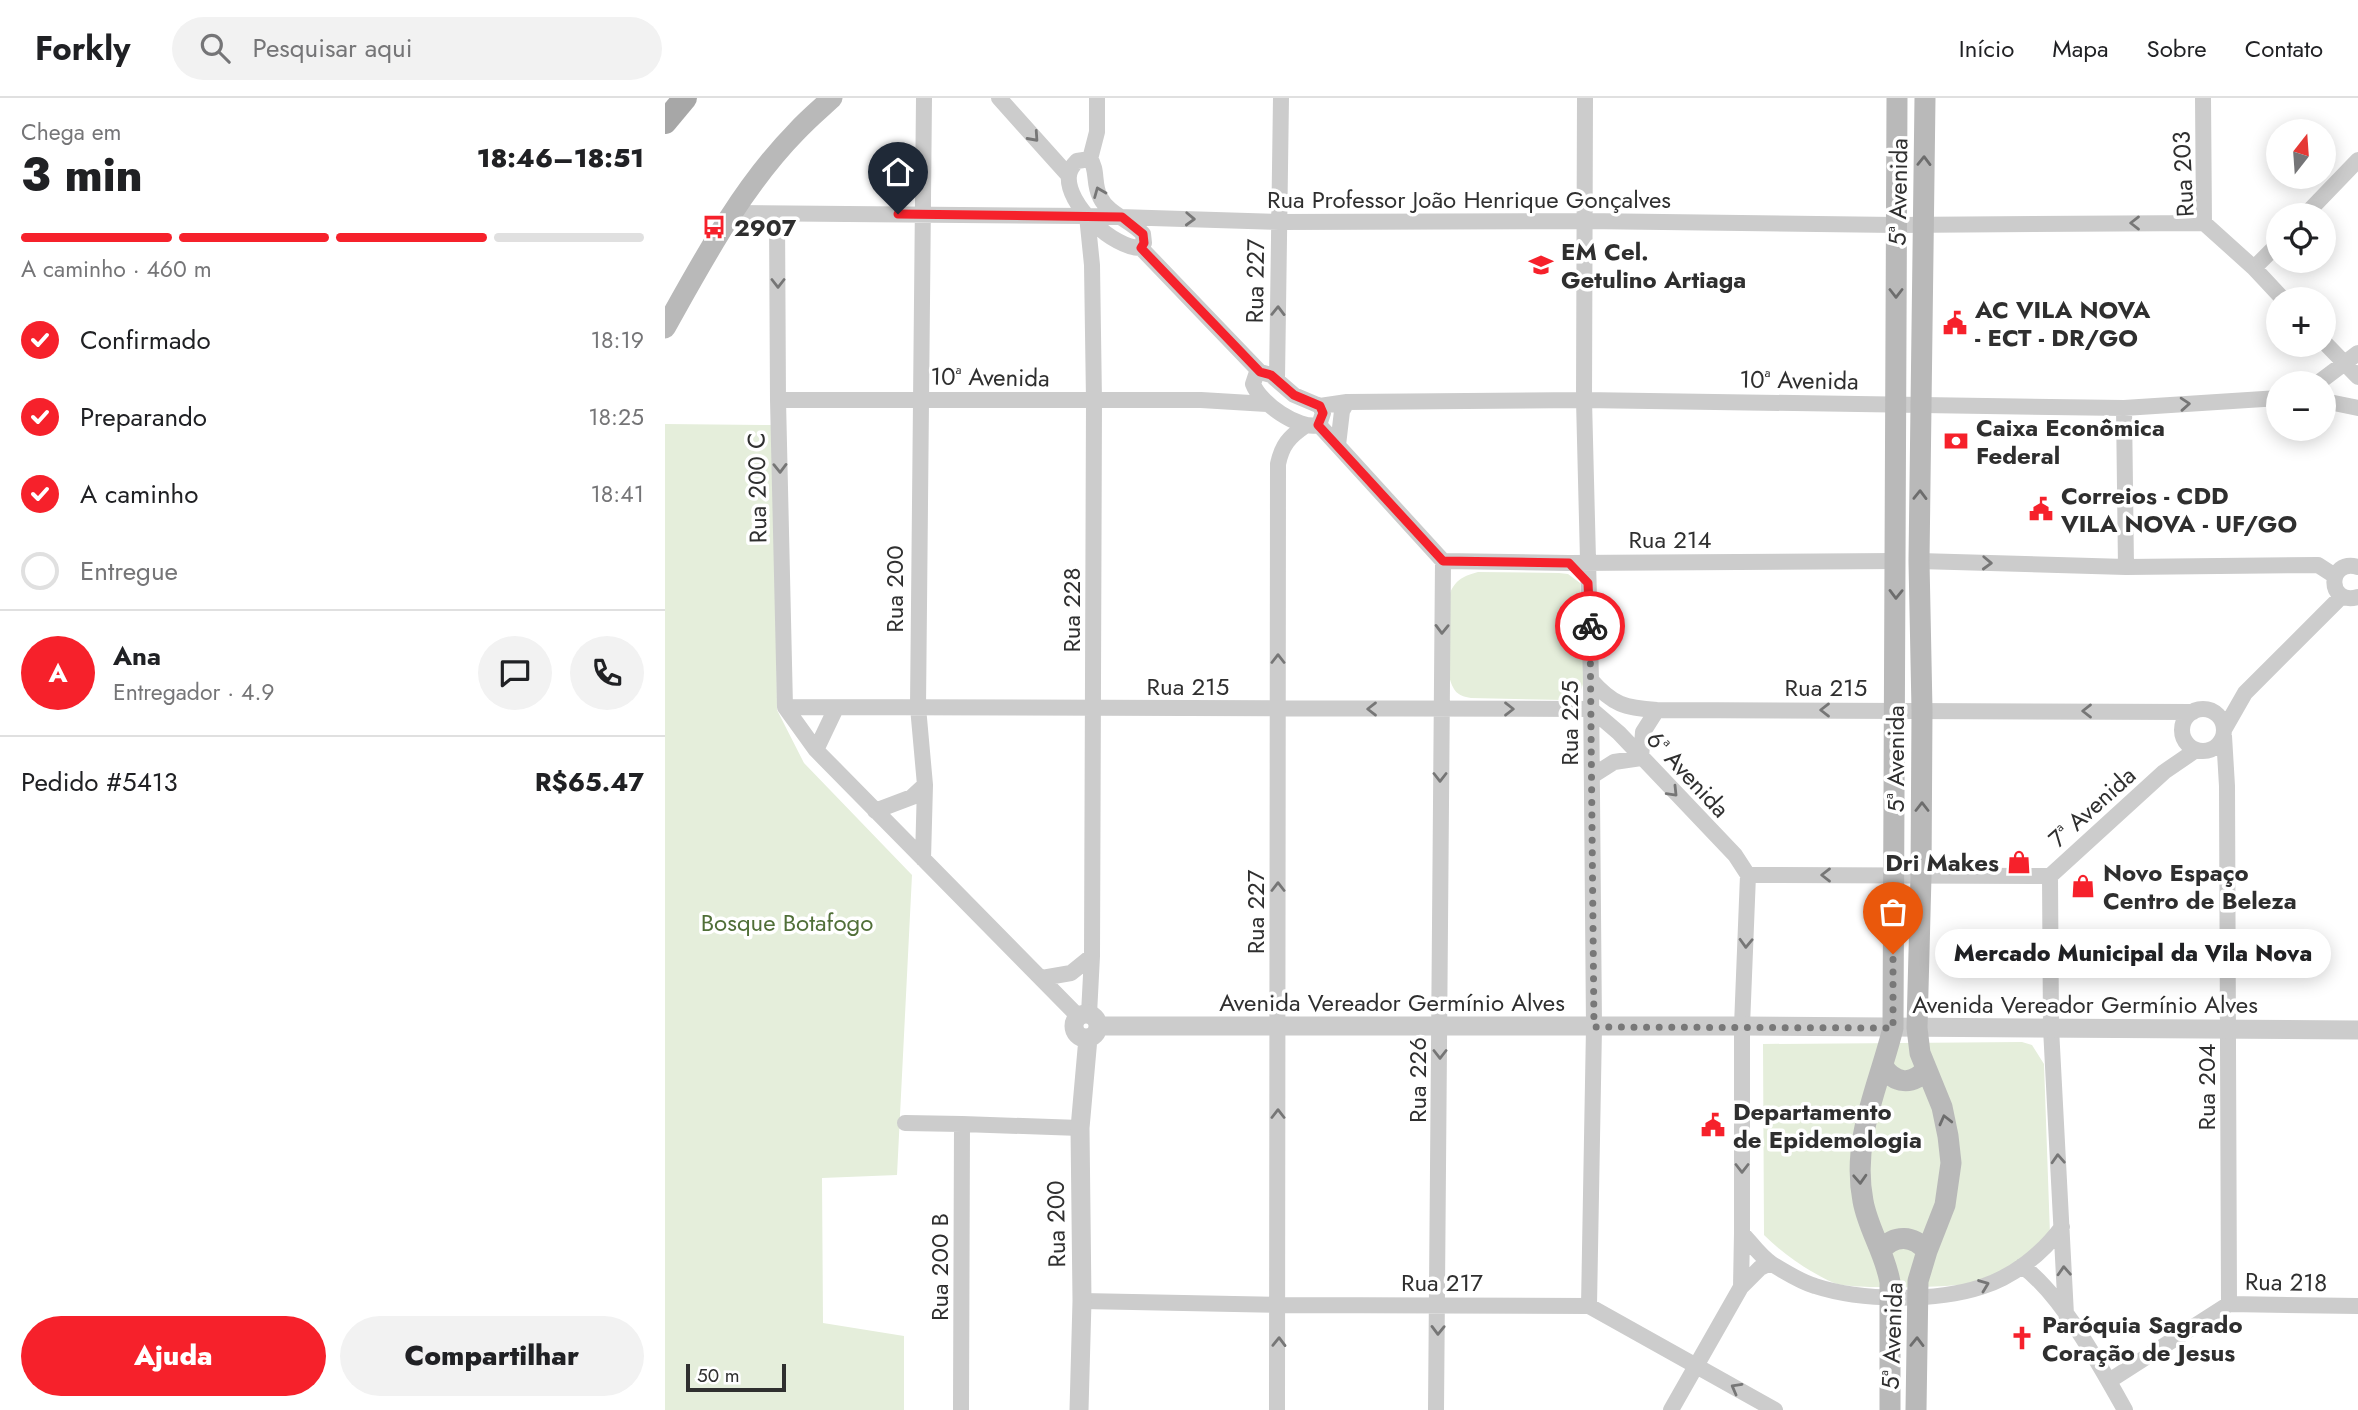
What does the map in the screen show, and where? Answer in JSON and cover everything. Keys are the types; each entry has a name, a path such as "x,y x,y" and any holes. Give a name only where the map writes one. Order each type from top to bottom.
{"main road":[{"path":"665,122 685,98"},
{"path":"665,328 675,295 751,171 816,98"},
{"path":"675,295 796,132 832,98"},
{"name":"5ª Avenida","path":"1891,1410 1891,1296 1887,1265 1863,1204 1860,1163 1865,1121 1893,1028 1897,98"},
{"name":"5ª Avenida","path":"1916,1410 1917,1297 1921,1266 1945,1205 1951,1163 1941,1107 1920,1053 1917,1028 1921,876 1919,561 1925,98"},
{"path":"1896,510 1906,556 1919,561"},
{"path":"1883,1066 1895,1079 1903,1082 1920,1076 1926,1069"},
{"path":"1881,1250 1887,1244 1904,1238 1921,1244 1927,1251"}],"street":[{"name":"Rua 200","path":"923,98 918,707 925,785 923,859"},
{"path":"999,98 1069,176 1071,189 1087,216 1126,247 1141,248 1257,378 1267,404 1312,425 1338,445 1443,561"},
{"path":"1097,98 1097,132 1090,159 1094,165 1094,178 1100,197 1109,208 1143,234 1144,243 1141,248"},
{"name":"Rua 227","path":"1277,379 1281,98"},
{"name":"Rua 225","path":"1585,98 1584,400 1591,680 1594,1027 1589,1306"},
{"name":"Rua 203","path":"2203,98 2204,223 2272,287"},
{"path":"1069,176 1077,161 1090,159"},
{"path":"2317,203 2358,160"},
{"name":"Rua Professor João Henrique Gonçalves","path":"734,213 1087,216 1279,222 1585,220 1896,225 2204,223"},
{"name":"Rua 200 C","path":"778,215 778,400 785,707"},
{"name":"Rua 228","path":"1087,216 1091,265 1094,401 1092,956 1088,1023"},
{"path":"1091,265 1119,242"},
{"path":"2254,268 2266,256"},
{"path":"2336,349 2352,359 2358,377"},
{"path":"2335,371 2352,359"},
{"path":"1257,378 1277,379 1294,395 1320,406 1323,413 1312,425"},
{"name":"10ª Avenida","path":"1201,400 1235,393 1257,378"},
{"name":"10ª Avenida","path":"1320,406 1347,402 1584,400 2124,408 2266,399"},
{"name":"10ª Avenida","path":"778,400 1201,400 1267,404"},
{"path":"1338,445 1342,411 1347,402"},
{"path":"2336,403 2358,408"},
{"path":"2124,408 2126,567"},
{"name":"Rua 227","path":"1277,1410 1278,464 1282,448 1289,437 1312,425"},
{"name":"Rua 214","path":"1443,561 1896,561"},
{"name":"Rua 226","path":"1436,1410 1439,1304 1440,709 1443,561"},
{"path":"1919,561 2126,567 2318,565 2335,576"},
{"path":"1569,563 1588,583"},
{"path":"2335,576 2347,566 2358,567"},
{"path":"2213,712 2245,694 2350,596 2335,587 2335,576"},
{"name":"Rua 215","path":"1591,680 1603,694 1627,708 1657,710 2193,712"},
{"path":"1441,688 1458,709"},
{"path":"2199,751 2216,747 2245,694"},
{"path":"785,707 816,750 1088,1023"},
{"name":"Rua 215","path":"785,707 1591,709"},
{"path":"816,750 836,708"},
{"name":"6ª Avenida","path":"1591,709 1619,733 1734,855 1748,875"},
{"path":"1592,776 1614,762 1641,758 1643,732 1657,710"},
{"path":"2183,732 2184,722 2193,712 2199,710 2213,712 2219,716 2224,732"},
{"path":"2155,712 2183,732 2190,747 2199,751 2227,786"},
{"name":"7ª Avenida","path":"2164,772 2183,732"},
{"name":"Rua 204","path":"2224,732 2227,786 2229,1304"},
{"name":"7ª Avenida","path":"2050,876 2164,772 2199,751"},
{"path":"875,811 912,797 925,785"},
{"path":"1741,1287 1742,1026 1748,875 2050,876 2051,1028 2066,1315"},
{"path":"1042,978 1071,973 1092,956"},
{"name":"Rua 200","path":"1079,1410 1080,1128 1088,1023"},
{"name":"Avenida Vereador Germínio Alves","path":"1088,1023 2358,1030"},
{"path":"905,1123 1080,1128"},
{"name":"Rua 200 B","path":"961,1410 962,1124"},
{"path":"1742,1233 1770,1263 1813,1286 1845,1294 1917,1297 1982,1287 2022,1266 2039,1253 2062,1227"},
{"path":"1671,1410 1741,1287 1770,1263"},
{"path":"2022,1266 2037,1277 2066,1315 2125,1410"},
{"name":"Rua 217","path":"1081,1301 1589,1306 1775,1410"},
{"name":"Rua 218","path":"2109,1381 2229,1304 2358,1306"}],"green space":[{"name":"Bosque Botafogo","path":"665,424 775,425 777,710 804,763 912,875 897,1175 822,1178 823,1323 904,1336 904,1410 665,1410"},
{"path":"1478,572 1559,573 1568,574 1580,583 1584,680 1576,696 1565,700 1471,698 1456,692 1449,676 1450,593 1461,579"},
{"path":"2022,1042 2032,1045 2044,1064 2050,1235 2035,1248 2006,1268 1978,1282 1929,1287 1861,1287 1825,1279 1797,1262 1764,1235 1763,1044"}],"way so far":[{"path":"1590,626 1594,1027 1893,1028 1893,954"}],"place":[{"name":"2907","path":"714,227"},
{"name":"EM Cel. Getulino Artiaga","path":"1541,265"},
{"name":"AC VILA NOVA - ECT - DR/GO","path":"1955,323"},
{"name":"Caixa Econômica Federal","path":"1956,441"},
{"name":"Correios - CDD VILA NOVA - UF/GO","path":"2041,509"},
{"name":"Dri Makes","path":"2019,862"},
{"name":"Novo Espaço Centro de Beleza","path":"2083,886"},
{"name":"Mercado Municipal da Vila Nova","path":"1893,954"},
{"name":"Departamento de Epidemologia","path":"1713,1125"},
{"name":"Paróquia Sagrado Coração de Jesus","path":"2022,1338"}],"route":[{"path":"898,214 1122,217 1143,234 1145,239 1141,248 1260,372 1277,379 1294,395 1320,406 1323,413 1318,425 1443,561 1569,563 1588,583 1590,626"}]}
